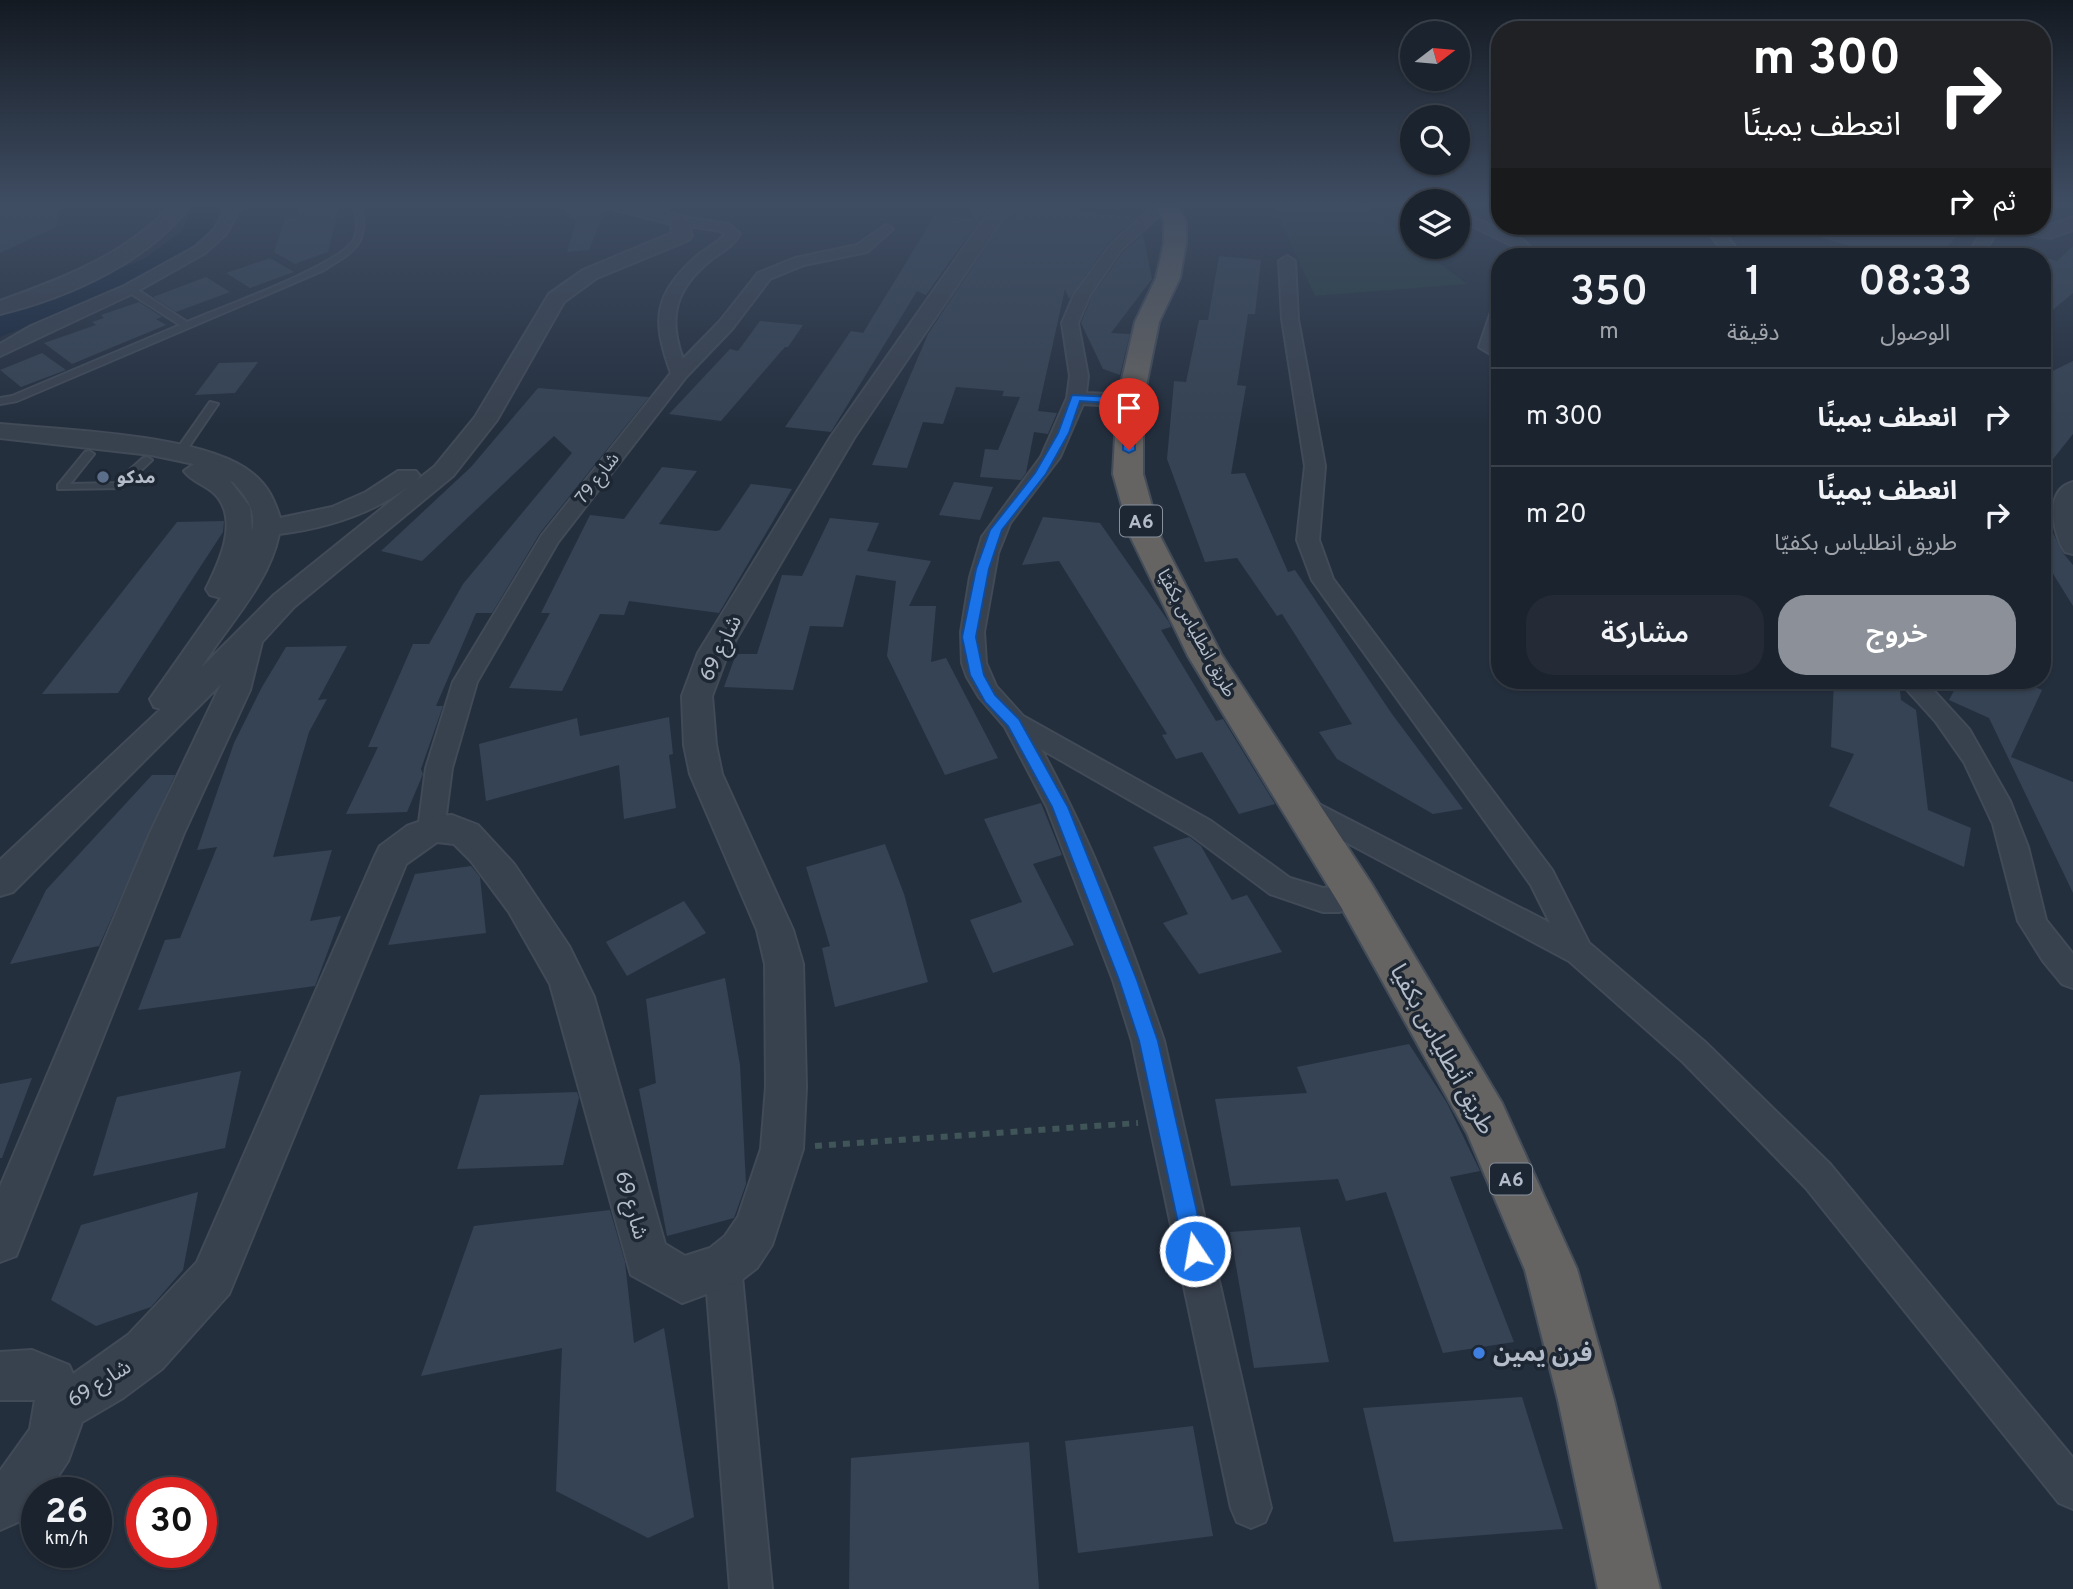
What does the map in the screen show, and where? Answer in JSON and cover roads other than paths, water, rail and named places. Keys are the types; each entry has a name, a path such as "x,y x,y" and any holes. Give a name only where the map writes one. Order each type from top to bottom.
{"highway":[{"name":"طريق انطلياس بكفيّا","path":"1168,277 1147,322 1130,401 1128,474 1146,538 1205,656 1302,807"},
{"name":"طريق أنطلياس بكفيا","path":"1302,807 1485,1119 1551,1269 1586,1400 1629,1589"}],"street":[{"path":"0,308 82,277"},
{"path":"0,351 37,330 148,277"},
{"path":"0,882 114,769 154,735 249,635 309,580 444,471 485,420 555,298 585,277"},
{"path":"680,373 664,326 666,306 686,277"},
{"name":"شارع 79","path":"431,830 439,768 454,715 465,682 486,642 549,540 680,373 726,325 763,277"},
{"name":"شارع 69","path":"60,1407 133,1363 170,1331 213,1278 391,856 408,839 431,830 451,827 466,832 478,844 516,892 575,994 647,1259 682,1280 723,1266 741,1252 757,1229 768,1201 782,1149 786,1087 784,964 775,930 706,774 700,746 697,696 713,653 842,438 953,277"},
{"path":"1095,277 1082,295 1070,323 1079,376 1076,398 1063,433 1040,474 996,530 982,569 969,637 977,675 990,699 1014,722 1201,828 1280,886 1323,900 1339,900 1356,895"},
{"path":"1288,277 1290,319 1315,466 1308,540 1323,580 1542,878 1579,952"},
{"path":"1076,398 1130,401"},
{"path":"267,527 330,517 370,502 387,492 459,433 485,420"},
{"path":"0,431 180,452 222,465 241,476 257,490 264,506 267,527 262,553 232,606 208,635 180,681 137,733 114,769"},
{"path":"0,446 147,460 204,474 228,492 238,510 240,540 236,557 209,610 208,635"},
{"path":"2073,488 2062,506 2065,538 2073,547"},
{"path":"0,1240 167,834 235,690 249,635"},
{"path":"1920,689 1935,702 1988,783 2013,845 2035,927 2073,975"},
{"path":"1014,722 1060,807 1128,980 1148,1041 1251,1508"},
{"path":"1302,807 1579,952 1694,1052 1818,1176 2073,1489"},
{"path":"723,1266 751,1589"},
{"path":"0,1376 33,1374 48,1380 57,1391 60,1407 58,1429 47,1453 30,1478 0,1504"}],"lane":[{"path":"0,401 14,399 184,324 301,277"},
{"path":"127,288 184,324"},
{"path":"180,452 213,404"},
{"path":"89,454 62,488 118,486 147,460"}],"waterway":[{"path":"0,327 125,277"}],"place":[{"name":"مدكو","path":"103,477"},
{"name":"فرن يمين","path":"1479,1353"}]}
